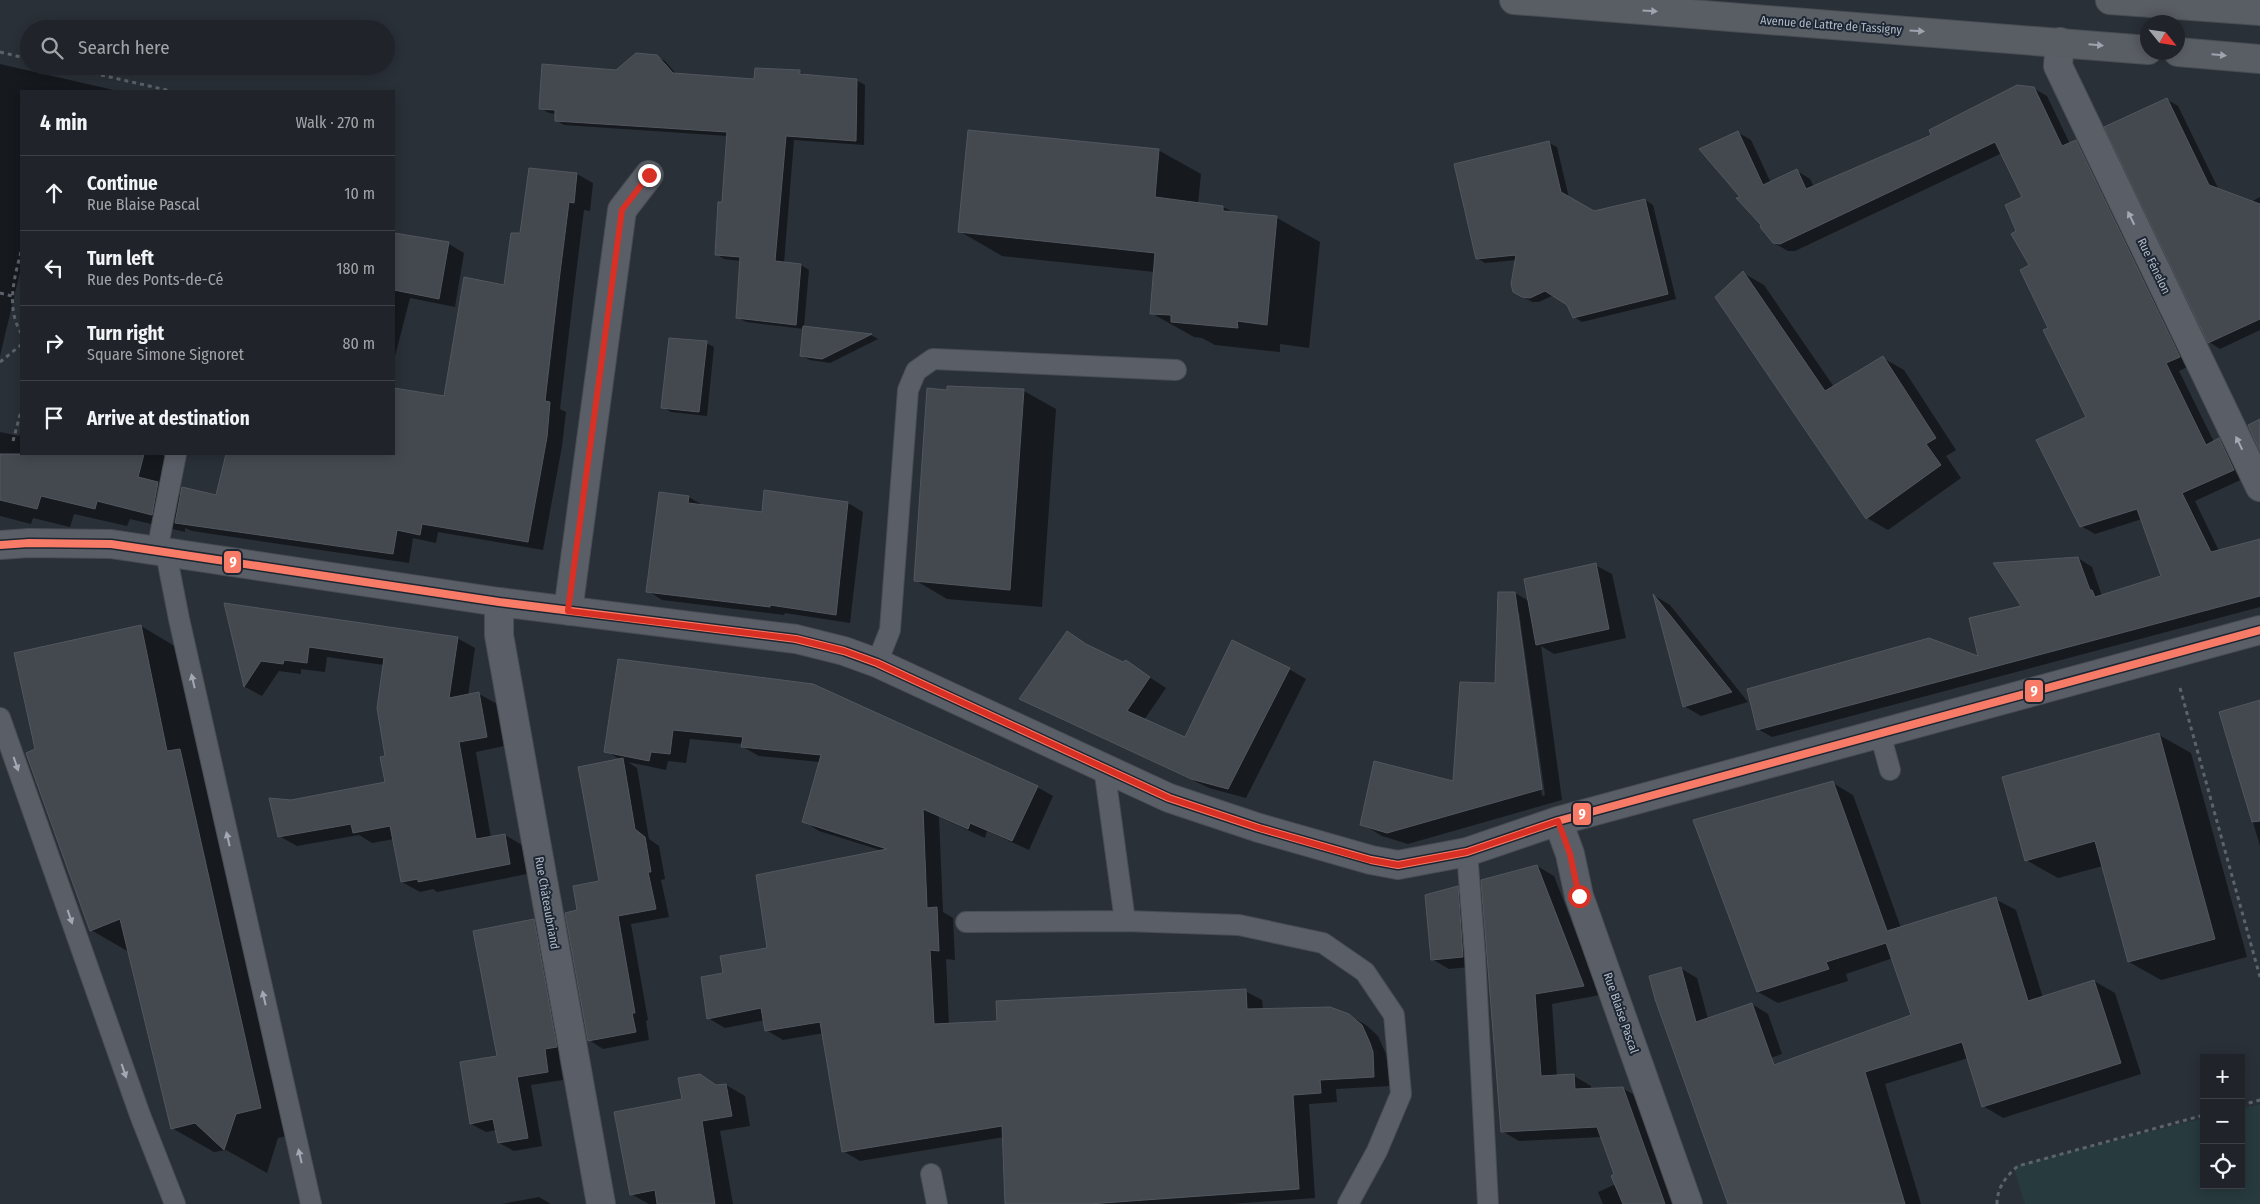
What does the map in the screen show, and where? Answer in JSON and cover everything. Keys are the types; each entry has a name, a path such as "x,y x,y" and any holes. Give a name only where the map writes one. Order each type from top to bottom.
{"street":[{"name":"Avenue de Lattre de Tassigny","path":"1514,0 2140,49"},
{"path":"2110,0 2260,12"},
{"name":"Rue Fénelon","path":"2060,42 2058,66 2260,487"},
{"path":"2185,53 2260,59"},
{"path":"568,611 622,210 649,175"},
{"path":"0,545 29,543 111,544 499,602 796,639 844,651 877,663 1169,798 1259,828 1370,860 1398,865 1467,852 1558,821 2260,630"},
{"name":"Rue Châteaubriand","path":"499,602 499,635 601,1204"},
{"name":"Rue Blaise Pascal","path":"1558,821 1570,854 1579,896 1688,1204"}],"lane":[{"path":"877,663 890,630 908,390 916,371 933,359 1176,370"},
{"path":"176,455 162,552 181,628 311,1204"},
{"path":"0,718 140,1115 175,1204"},
{"path":"1880,733 1890,770"},
{"path":"1104,767 1125,921"},
{"path":"1467,852 1488,1204"},
{"path":"966,922 1125,921 1239,925 1323,944 1365,972 1394,1015 1401,1094 1377,1151 1348,1204"},
{"path":"931,1174 937,1204"}],"path":[{"path":"0,52 20,56"},
{"path":"101,75 167,90"},
{"path":"20,256 12,290 13,311 20,331"},
{"path":"0,293 12,296"},
{"path":"0,362 20,346"},
{"path":"13,441 20,415"},
{"path":"2178,684 2260,977"},
{"path":"2245,1104 2260,1100"},
{"path":"1997,1204 2000,1188 2007,1176 2018,1166 2200,1116"}],"green space":[{"path":"2260,1104 2260,1204 2025,1204 2013,1166 2200,1119 2200,1189 2245,1189 2245,1108"}],"building":[{"path":"636,53 657,55 673,73 754,79 755,68 800,70 800,74 857,79 856,141 786,136 775,261 801,264 796,325 736,318 740,257 715,255 718,202 722,202 727,132 555,121 555,110 539,109 542,64 616,70"},
{"path":"2017,85 2034,87 2062,146 2076,140 2180,357 2166,363 2206,445 2219,438 2234,470 2182,493 2211,552 2260,539 2260,596 1757,730 1747,689 1929,638 1978,656 1969,618 2021,606 1993,563 2078,557 2090,590 2092,590 2095,597 2161,576 2137,509 2080,527 2036,440 2086,417 2043,330 2048,328 2020,270 2029,265 2011,234 2016,231 2005,205 2022,197 1995,142 1780,244 1773,243 1760,227 1761,225 1736,198 1740,197 1699,149 1738,131 1763,185 1797,169 1806,189 1931,135 1929,130"},
{"path":"2167,98 2209,185 2260,204 2260,319 2208,343 2104,127"},
{"path":"968,130 1159,149 1155,197 1223,206 1223,211 1277,216 1267,325 1237,321 1238,328 1171,322 1171,315 1150,314 1155,253 958,232"},
{"path":"1549,141 1561,192 1594,211 1645,199 1668,294 1573,318 1567,305 1545,291 1530,298 1522,297 1513,292 1511,284 1516,255 1476,259 1454,164"},
{"path":"529,168 577,173 574,203 569,202 545,401 550,402 547,437 528,542 422,524 420,535 397,530 393,554 175,523 182,487 216,495 226,455 395,455 395,388 444,396 464,277 504,285 511,233 520,233"},
{"path":"395,233 449,242 439,299 395,290"},
{"path":"1743,271 1825,391 1883,356 1936,438 1926,444 1941,465 1866,519 1715,297"},
{"path":"803,326 872,334 822,359 800,356"},
{"path":"669,338 707,341 699,412 661,408"},
{"path":"947,386 1024,389 1010,590 914,581 927,388 947,390"},
{"path":"2260,419 2260,451 2248,425"},
{"path":"0,454 144,455 138,477 158,482 152,515 97,501 95,509 41,496 37,509 0,500"},
{"path":"764,490 848,502 836,615 770,605 770,607 646,592 659,492 689,496 688,503 762,512"},
{"path":"1596,563 1609,629 1536,645 1524,579"},
{"path":"1498,592 1515,592 1542,789 1387,833 1360,825 1374,761 1453,781 1460,682 1495,683"},
{"path":"1653,594 1732,692 1683,707"},
{"path":"224,603 458,637 449,698 479,692 487,737 459,742 476,839 505,834 510,864 418,882 418,879 401,882 390,826 353,833 351,824 278,837 269,798 291,800 385,782 380,757 385,756 377,708 384,658 309,647 307,663 284,660 283,664 261,661 244,687"},
{"path":"141,625 167,751 180,749 261,1108 236,1114 224,1150 195,1123 171,1129 120,919 90,931 26,753 35,749 14,653"},
{"path":"1067,631 1086,644 1123,662 1126,660 1150,677 1127,711 1185,737 1232,640 1290,668 1228,789 1191,779 1019,699"},
{"path":"618,659 813,684 1038,786 1012,841 970,823 968,829 923,809 927,908 937,907 939,951 930,950 934,1024 997,1021 996,1001 1246,989 1247,1009 1330,1007 1349,1014 1362,1025 1370,1043 1373,1052 1374,1077 1320,1080 1321,1093 1293,1095 1299,1189 1089,1204 1005,1204 1002,1126 842,1152 820,1022 765,1031 761,1008 707,1019 701,977 723,973 720,956 767,948 756,875 887,849 802,822 821,755 741,747 743,737 673,730 670,754 651,752 649,761 604,752"},
{"path":"2260,700 2260,821 2252,822 2219,712"},
{"path":"2159,733 2215,939 2128,962 2095,841 2025,861 2002,777"},
{"path":"623,758 635,829 645,837 651,872 648,872 656,909 618,916 635,1013 632,1013 636,1032 588,1041 565,913 577,910 573,886 599,881 578,767"},
{"path":"1833,781 1887,931 1996,897 2028,1001 2094,980 2121,1063 1982,1107 1962,1042 1865,1072 1905,1204 1728,1204 1655,999 1649,976 1681,967 1696,1022 1752,1003 1774,1065 1911,1015 1886,943 1826,962 1829,969 1757,992 1693,820"},
{"path":"1537,865 1584,986 1535,994 1541,1076 1574,1074 1575,1089 1623,1087 1665,1204 1623,1204 1611,1176 1614,1174 1597,1127 1501,1132 1481,880"},
{"path":"1458,886 1463,957 1431,960 1425,895"},
{"path":"534,919 557,1047 545,1049 548,1072 517,1077 528,1138 498,1143 493,1119 470,1124 460,1062 497,1056 473,931"},
{"path":"700,1074 716,1085 726,1084 732,1116 702,1121 715,1204 657,1204 655,1190 630,1195 614,1112 682,1099 678,1078"}],"transit line":[{"name":"9","path":"0,545 29,543 111,544 499,602 796,639 844,651 877,663 1169,798 1259,828 1371,860 1398,865 1467,852 1558,821 2260,630"}],"route":[{"path":"649,175 622,210 568,611 796,639 844,651 877,663 1169,798 1259,828 1370,860 1398,865 1467,852 1558,821 1567,843 1579,896"}]}
